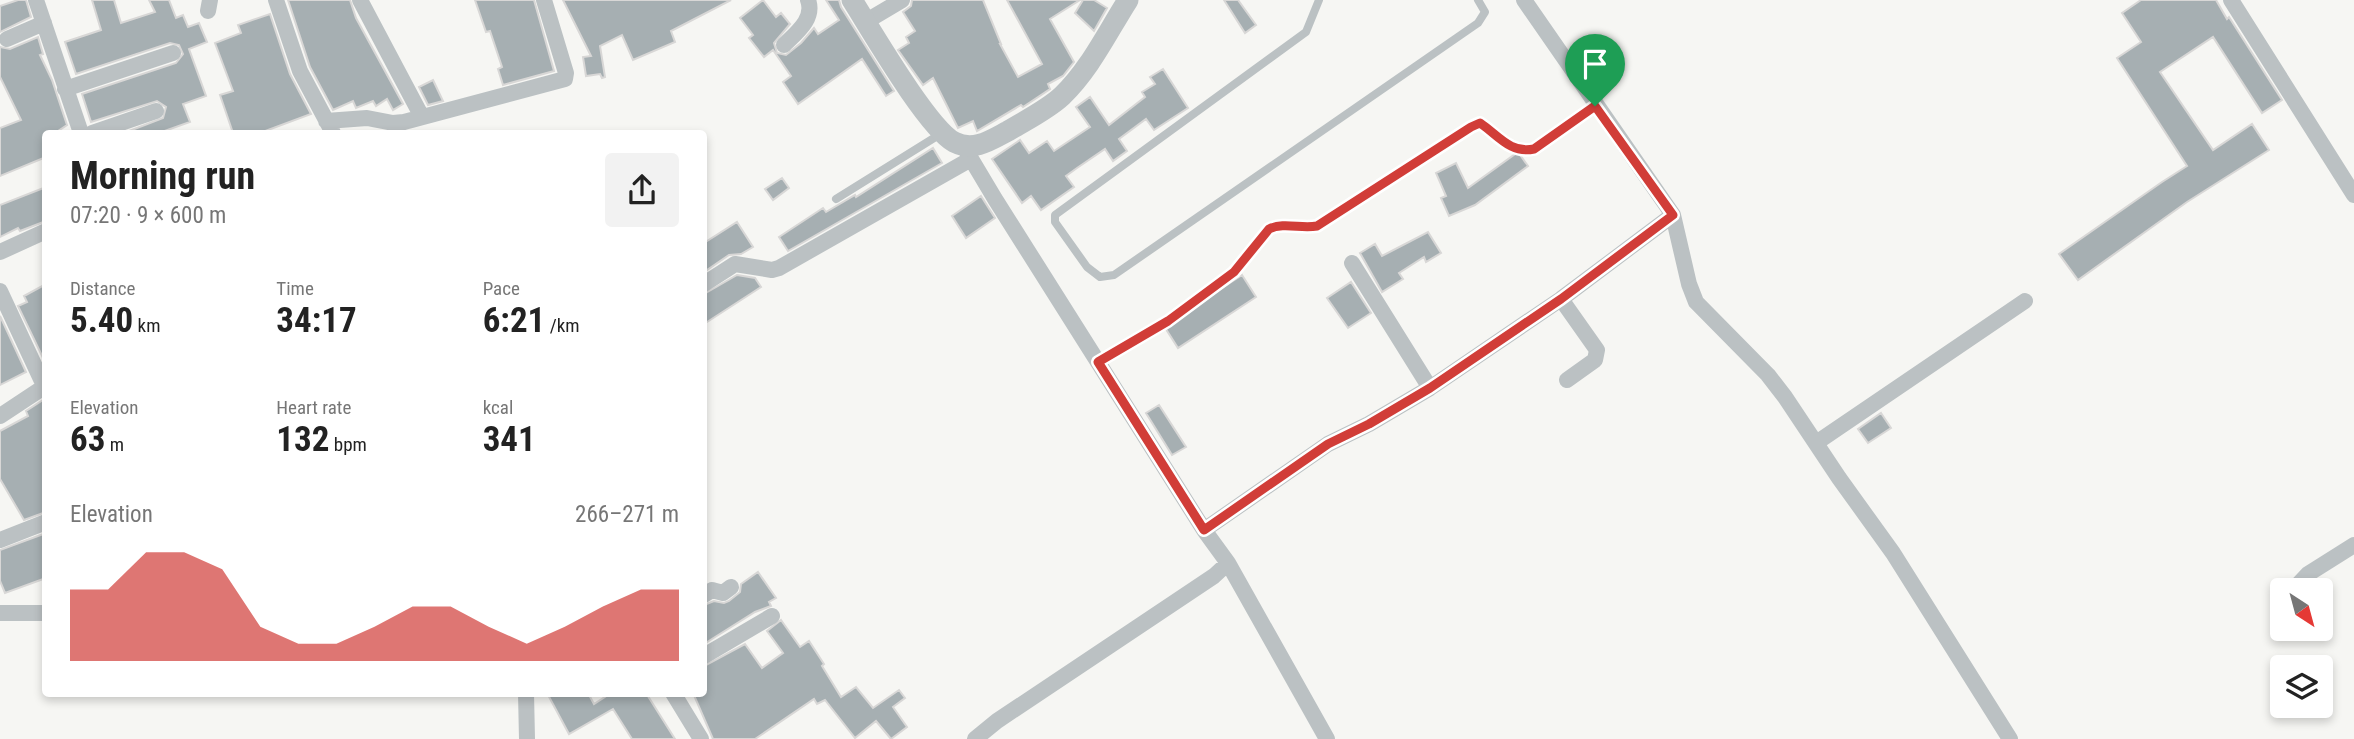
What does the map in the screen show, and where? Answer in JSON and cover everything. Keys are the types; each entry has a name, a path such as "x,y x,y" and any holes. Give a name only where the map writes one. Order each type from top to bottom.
{"street":[{"path":"36,0 80,130"},
{"path":"276,0 300,71 330,127 367,118 393,123 565,79 566,73 544,0"},
{"path":"360,0 422,117"},
{"path":"784,45 806,21 810,7 808,0"},
{"path":"852,0 942,133 968,153 1204,530 1228,563 1327,739"},
{"path":"865,22 902,0"},
{"path":"707,282 736,264 772,270 779,268 968,153 1031,118 1061,97 1089,64 1128,0"},
{"path":"1524,0 1673,215 1689,284 1696,302 1768,375 1893,552 2010,739"},
{"path":"2231,0 2354,195"},
{"path":"7,39 44,23"},
{"path":"65,89 173,53"},
{"path":"101,130 156,111"},
{"path":"1204,530 1328,444 1369,424 1430,388 1561,299 1673,215"},
{"path":"0,253 42,234"},
{"path":"1352,262 1430,388"},
{"path":"0,291 42,382"},
{"path":"1561,299 1597,351 1595,360 1567,380"},
{"path":"1816,443 2025,301"},
{"path":"0,416 42,391"},
{"path":"0,540 42,524"},
{"path":"2304,578 2354,545"},
{"path":"975,739 1202,584 1228,563"},
{"path":"707,593 712,590 723,593 732,587"},
{"path":"0,613 42,613"},
{"path":"707,654 772,616"},
{"path":"526,697 527,739"},
{"path":"675,697 701,739"}],"lane":[{"path":"1319,0 1306,32 1055,215 1055,222 1091,271 1100,277 1114,275 1478,23 1485,12 1478,0"},
{"path":"836,199 942,133"}],"path":[{"path":"1098,362 1168,321 1234,272 1269,229 1277,225 1307,228 1317,226 1480,123 1514,149 1524,151 1534,149 1595,106"}],"building":[{"path":"26,0 31,17 0,32 0,6"},
{"path":"92,0 114,0 121,23 155,12 149,0 169,0 176,18 183,15 188,27 199,23 207,42 189,49 206,96 183,104 190,122 167,130 132,130 163,118 166,107 157,101 91,122 82,94 176,63 183,54 179,45 170,43 76,74 65,42 101,30"},
{"path":"288,0 350,0 356,18 403,104 393,110 387,99 376,106 373,101 356,108 353,101 333,110 310,67"},
{"path":"475,0 534,0 554,71 503,85 498,69 502,67 490,31 486,32"},
{"path":"563,0 731,0 671,31 675,42 633,60 622,35 600,46 605,77 602,78 600,74 586,76 583,57 591,56"},
{"path":"763,0 776,17 781,13 790,24 774,43 777,53 786,55 814,28 818,34 839,20 826,0 839,0 894,91 886,96 862,59 798,104 783,82 791,76 773,50 764,57 749,38 753,35 740,18"},
{"path":"912,0 983,0 1000,44 1018,77 1042,64 1007,0 1080,0 1050,19 1074,62 1063,76 1048,84 1050,89 1023,107 1021,105 977,131 973,121 958,128 933,78 923,85 898,50 909,43 906,37 915,31 903,12 911,6"},
{"path":"1083,0 1094,0 1107,8 1094,31 1075,13"},
{"path":"1224,0 1238,0 1256,25 1245,33"},
{"path":"2141,0 2216,0 2282,100 2262,113 2213,37 2160,72 2213,150 2252,124 2269,150 2187,202 2078,280 2059,254 2187,166 2117,58 2141,42 2122,13"},
{"path":"270,14 290,74 311,114 268,130 232,130 220,95 233,91 215,43 241,33 238,25"},
{"path":"38,37 43,54 40,55 52,80 67,125 60,130 42,130 42,159 0,176 0,128 21,120 0,77 0,47 10,49"},
{"path":"1163,69 1188,108 1154,130 1146,119 1119,139 1127,151 1113,161 1105,149 1077,168 1066,176 1074,187 1041,210 1031,196 1022,203 992,159 1020,140 1029,153 1047,141 1054,151 1090,127 1076,107 1090,97 1109,125 1145,97 1142,92 1155,84 1150,77"},
{"path":"433,80 443,101 428,105 419,87"},
{"path":"933,148 942,163 788,251 779,237 823,208 826,212 855,195 856,197"},
{"path":"1518,152 1528,166 1475,205 1449,216 1441,198 1446,196 1436,173 1456,163 1468,188"},
{"path":"782,178 789,188 773,200 765,189"},
{"path":"42,189 42,223 20,231 18,228 0,237 0,205"},
{"path":"981,196 995,218 966,238 952,216"},
{"path":"737,222 753,247 741,254 729,255 707,270 707,241"},
{"path":"1428,232 1441,253 1426,262 1424,257 1399,273 1403,279 1382,292 1360,253 1375,244 1382,256"},
{"path":"737,275 755,278 761,287 707,322 707,292"},
{"path":"1242,275 1256,297 1178,348 1164,326"},
{"path":"1351,282 1371,313 1348,328 1327,298"},
{"path":"42,286 42,356 18,306 27,302 24,296"},
{"path":"0,316 26,372 0,385"},
{"path":"42,401 42,513 24,520 0,479 0,431 28,416 26,411"},
{"path":"1159,405 1186,447 1172,455 1146,413"},
{"path":"1881,413 1891,428 1868,443 1858,429"},
{"path":"42,534 42,579 5,593 0,581 0,550"},
{"path":"758,572 776,598 769,602 771,606 755,612 707,642 707,604 729,601 740,592 741,584"},
{"path":"781,620 800,647 809,641 841,697 856,687 873,708 899,690 905,698 893,707 907,727 891,739 876,721 855,738 825,700 817,704 814,699 755,739 713,739 695,697 707,697 707,664 745,644 762,668 783,653 767,631"},
{"path":"549,697 590,697 594,704 605,697 649,697 675,739 632,739 613,709 569,734"}],"route":[{"path":"1595,106 1673,215 1561,299 1430,388 1369,424 1328,444 1204,530 1098,362 1168,321 1234,272 1269,229 1277,225 1307,228 1317,226 1480,123 1505,144 1524,151 1534,149 1595,106"}]}
